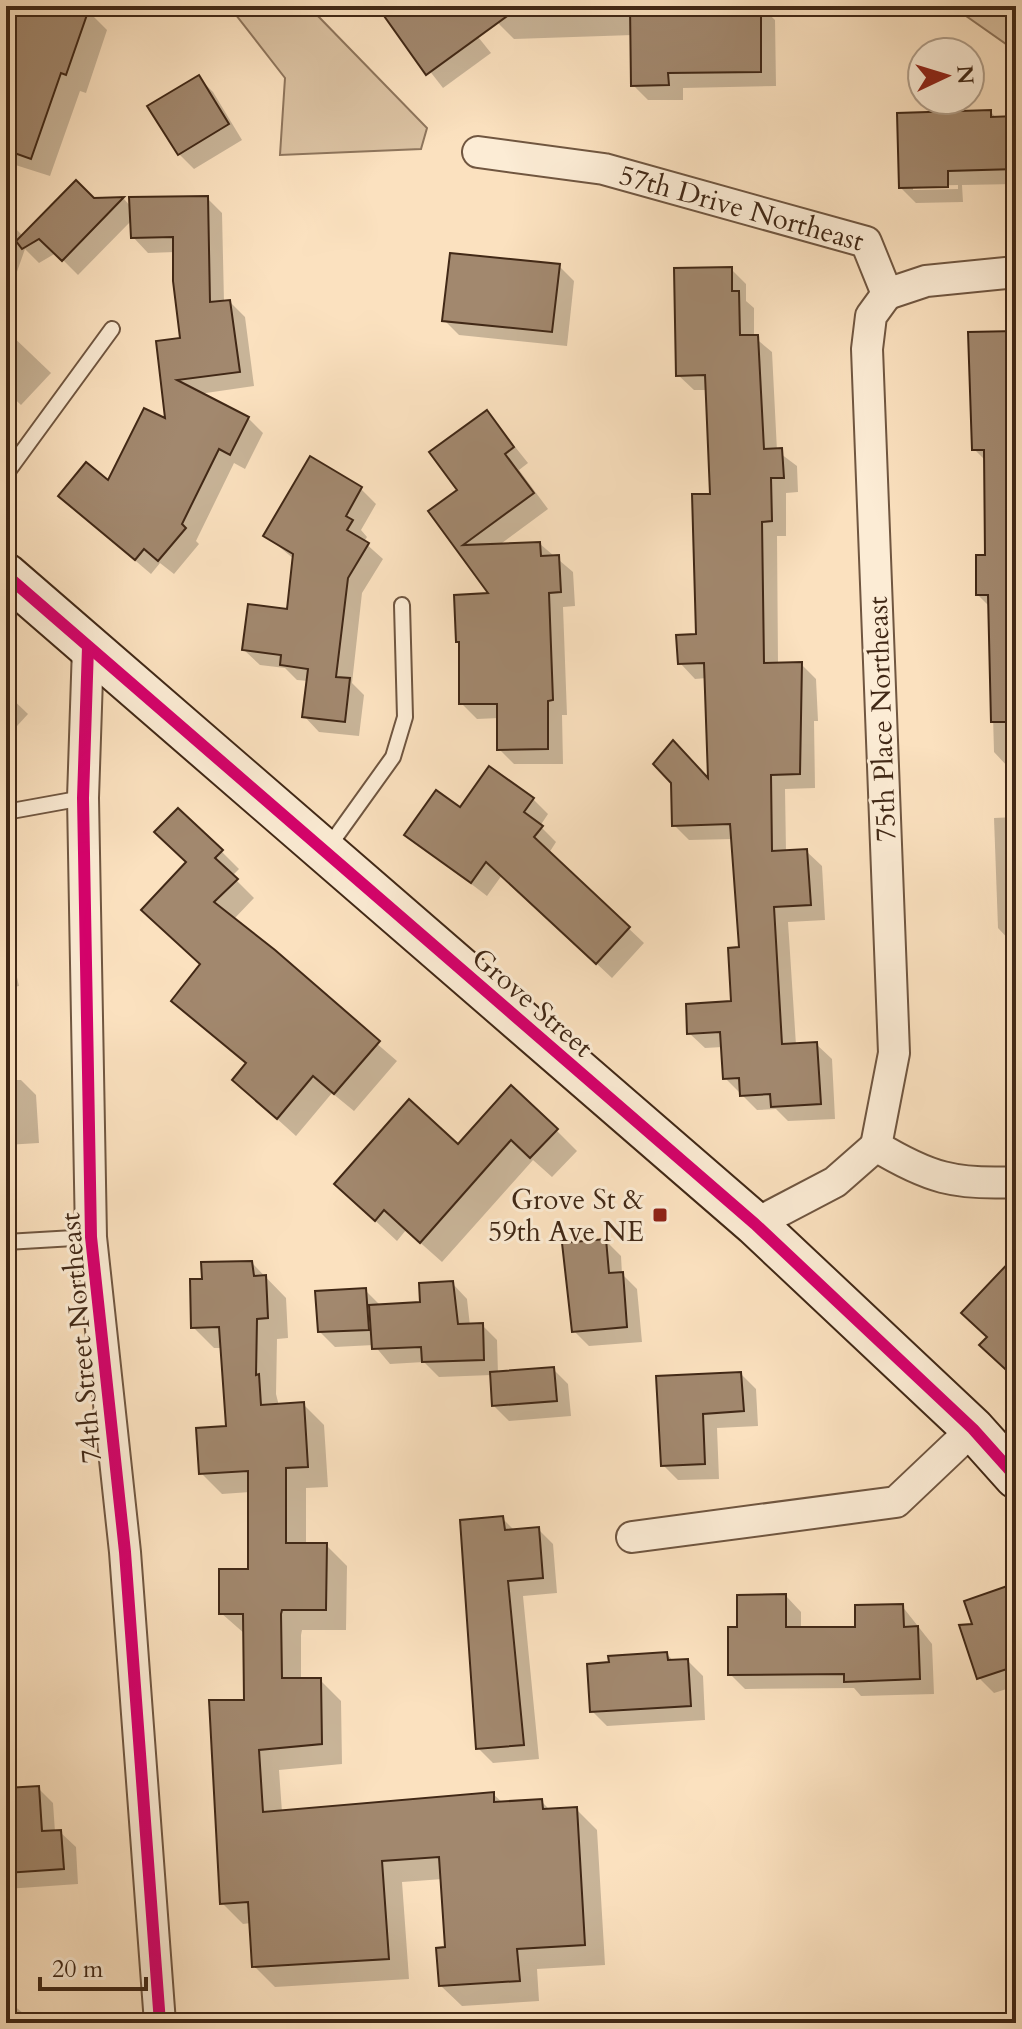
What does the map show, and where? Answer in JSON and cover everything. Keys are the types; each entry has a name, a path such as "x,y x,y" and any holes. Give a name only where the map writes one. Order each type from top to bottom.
{"street":[{"name":"57th Drive Northeast","path":"478,152 604,169 866,242 887,294"},
{"path":"887,294 926,281 1016,272"},
{"name":"75th Place Northeast","path":"876,1146 894,1053 867,349 871,316 887,294"},
{"name":"Grove Street","path":"6,575 755,1224 973,1429 1016,1477"},
{"name":"74th Street Northeast","path":"88,647 83,798 91,1237 125,1552 160,2023"},
{"path":"755,1224 835,1182 876,1146 919,1172 972,1184 1016,1182"},
{"path":"632,1537 896,1502 973,1429"}],"lane":[{"path":"6,474 112,329"},
{"path":"324,853 393,757 405,717 402,605"},
{"path":"6,812 83,798"},
{"path":"6,1242 91,1237"}],"shaded area":[{"path":"229,6 328,6 317,15 427,128 421,149 280,155 285,78"},
{"path":"861,6 1016,6 1016,51 966,16 867,15"}],"building":[{"path":"6,6 90,6 66,75 61,73 31,159 6,150"},
{"path":"377,6 521,6 426,75"},
{"path":"630,6 761,6 761,72 668,73 669,85 631,86"},
{"path":"199,75 229,124 178,155 147,106"},
{"path":"986,110 991,110 991,117 1016,116 1016,169 948,171 948,187 899,188 897,113 906,113 906,116 986,116"},
{"path":"76,180 94,198 124,197 62,261 39,239 22,249 16,241"},
{"path":"208,196 210,302 230,300 240,372 177,380 249,417 230,455 219,449 182,524 186,528 158,561 144,549 135,560 58,496 86,462 108,480 144,408 165,418 156,341 180,338 173,281 173,237 131,238 129,197"},
{"path":"450,253 560,264 552,332 442,321"},
{"path":"732,267 732,291 739,291 740,335 758,335 764,449 782,448 784,478 771,478 772,521 762,522 764,663 802,662 800,774 771,775 772,851 807,849 811,905 774,907 782,1044 817,1042 821,1104 771,1107 770,1094 740,1096 739,1078 723,1079 720,1032 687,1034 686,1004 731,1001 728,948 739,947 730,824 672,826 671,783 653,764 673,740 708,778 704,663 678,664 676,635 696,634 692,494 710,494 705,375 676,376 674,268"},
{"path":"1016,331 1016,722 991,722 988,595 976,595 976,555 985,555 984,450 972,450 968,332"},
{"path":"487,410 514,447 505,454 534,493 463,545 540,542 541,556 559,555 561,592 549,593 553,700 548,701 548,749 497,750 497,704 459,704 459,642 456,642 454,595 488,593 428,511 457,490 429,452"},
{"path":"310,456 362,487 346,516 353,520 347,530 369,543 348,578 336,677 350,678 345,722 302,717 308,669 280,665 281,655 242,650 248,604 287,609 293,554 263,536"},
{"path":"489,766 534,798 524,812 543,826 534,837 630,927 596,964 486,862 471,883 404,835 436,790 460,807"},
{"path":"178,808 223,850 215,858 238,879 214,902 380,1041 334,1094 313,1076 277,1119 232,1080 246,1063 171,1001 200,964 141,910 186,862 154,832"},
{"path":"511,1085 558,1129 530,1158 511,1140 420,1243 384,1210 375,1221 334,1184 409,1099 458,1144"},
{"path":"606,1239 609,1273 623,1272 627,1327 572,1332 562,1243"},
{"path":"1016,1255 1016,1379 979,1345 987,1337 961,1313"},
{"path":"252,1261 254,1276 266,1275 268,1318 257,1319 256,1375 259,1374 261,1405 304,1402 308,1467 286,1468 286,1543 327,1543 326,1610 282,1610 281,1614 282,1678 321,1678 322,1744 259,1750 263,1812 494,1792 494,1802 542,1799 543,1809 577,1807 585,1945 517,1949 520,1981 439,1986 436,1948 445,1947 439,1857 382,1861 389,1959 252,1967 248,1902 220,1904 209,1700 244,1700 243,1614 219,1614 219,1569 248,1569 248,1471 199,1474 196,1428 226,1426 219,1327 191,1328 190,1279 202,1279 201,1262"},
{"path":"453,1281 458,1324 483,1323 484,1360 422,1362 421,1347 372,1349 369,1305 420,1302 419,1283"},
{"path":"366,1288 369,1330 318,1332 315,1291"},
{"path":"554,1367 557,1401 492,1406 490,1372"},
{"path":"741,1372 744,1411 703,1414 705,1464 661,1466 656,1376"},
{"path":"503,1516 505,1530 539,1527 543,1578 508,1581 524,1745 476,1749 460,1520"},
{"path":"1016,1583 1016,1666 977,1679 959,1625 972,1624 964,1601"},
{"path":"786,1594 786,1627 855,1627 855,1605 903,1604 904,1627 918,1626 920,1679 844,1682 844,1674 728,1675 728,1627 737,1627 737,1595"},
{"path":"667,1652 668,1660 688,1659 691,1706 590,1712 587,1664 609,1662 608,1656"},
{"path":"39,1786 42,1831 61,1830 64,1869 6,1873 6,1788"}],"cycle path":[{"path":"6,575 755,1224 973,1429 1016,1477"},
{"path":"88,647 83,798 91,1237 125,1552 160,2023"}],"place":[{"name":"Grove St & 59th Ave NE","path":"660,1215"}]}
